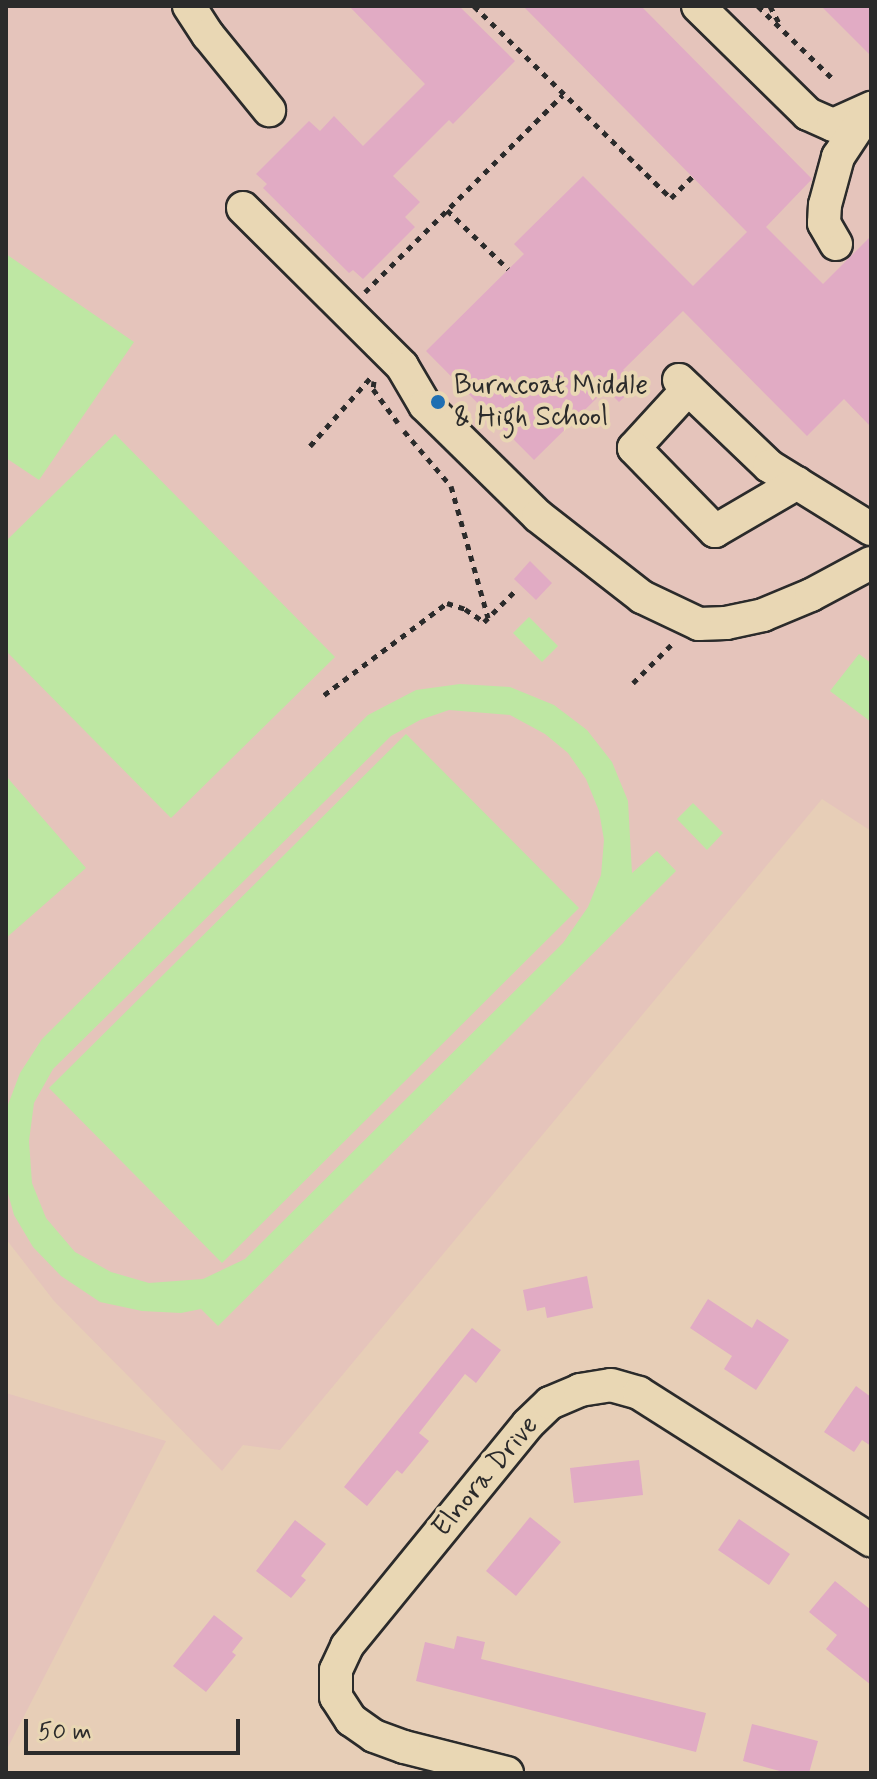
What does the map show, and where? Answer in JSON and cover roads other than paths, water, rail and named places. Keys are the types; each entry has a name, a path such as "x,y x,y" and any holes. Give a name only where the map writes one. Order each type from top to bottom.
{"street":[{"path":"189,6 208,35 269,110"},
{"path":"698,6 808,114 833,125 870,109"},
{"path":"836,244 824,223 825,205 838,157 870,109"},
{"path":"243,208 402,366 425,405 538,516 642,597 699,624 726,623 763,615 811,595 871,563"},
{"path":"797,483 715,531 634,448 683,385 769,466 797,483 871,529"},
{"name":"Elnora Drive","path":"507,1773 404,1747 374,1736 351,1720 336,1697 336,1670 347,1646 520,1433 550,1403 580,1390 611,1385 639,1393 871,1540"}],"place":[{"name":"Burncoat Middle & High School","path":"438,402"}]}
